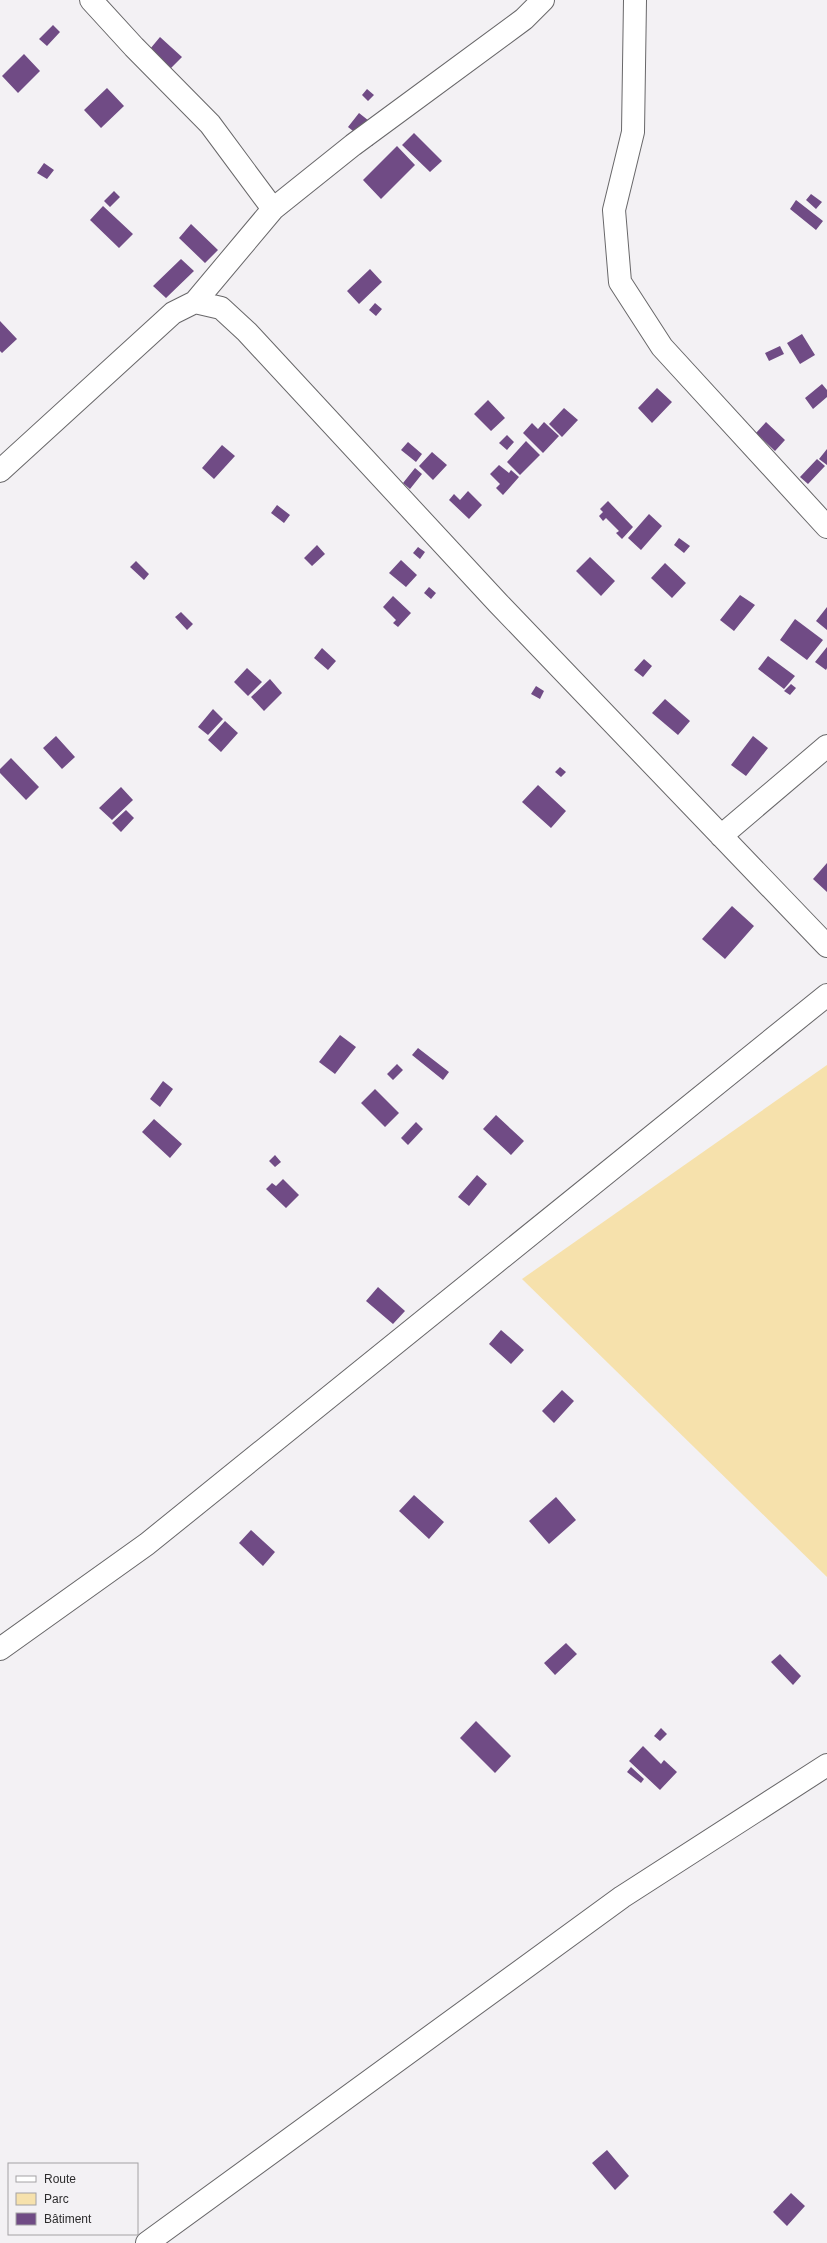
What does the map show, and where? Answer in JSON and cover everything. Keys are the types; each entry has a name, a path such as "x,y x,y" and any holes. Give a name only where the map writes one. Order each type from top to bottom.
{"street":[{"path":"91,0 134,47 210,124 273,209"},
{"path":"0,471 173,313 195,302 273,209 353,145 524,19 543,0"},
{"path":"635,0 633,132 614,210 620,282 662,347 827,527"},
{"path":"195,302 221,308 247,332 498,604 827,946"},
{"path":"720,836 827,746"},
{"path":"0,1649 147,1544 827,996"},
{"path":"147,2243 622,1897 824,1773"}],"green space":[{"path":"827,1065 827,1577 522,1279"}],"building":[{"path":"53,25 60,32 47,46 39,39"},
{"path":"160,37 182,57 171,68 150,49"},
{"path":"24,54 40,71 18,93 2,76"},
{"path":"107,88 124,106 101,128 84,110"},
{"path":"367,89 374,95 368,101 362,95"},
{"path":"359,113 383,132 372,146 348,127"},
{"path":"414,133 442,161 430,172 402,145"},
{"path":"397,146 415,165 381,199 363,180"},
{"path":"44,163 54,170 47,179 37,173"},
{"path":"114,191 120,197 110,207 104,201"},
{"path":"811,194 822,202 816,209 806,200"},
{"path":"796,200 823,221 816,230 790,209"},
{"path":"103,206 133,234 119,248 90,220"},
{"path":"191,224 218,250 205,263 179,238"},
{"path":"181,259 194,271 166,298 153,286"},
{"path":"370,269 382,282 359,304 347,291"},
{"path":"375,303 382,309 376,316 369,310"},
{"path":"0,321 17,339 2,353 0,351"},
{"path":"802,334 815,355 800,364 787,343"},
{"path":"780,346 784,354 769,361 765,353"},
{"path":"822,384 827,390 827,397 813,409 805,398"},
{"path":"657,388 672,402 652,423 638,408"},
{"path":"488,400 505,418 491,431 474,414"},
{"path":"564,408 578,420 562,437 549,424"},
{"path":"544,422 559,436 543,453 523,433 532,423 538,429"},
{"path":"766,422 785,440 775,451 756,433"},
{"path":"507,435 514,442 507,450 499,443"},
{"path":"526,441 540,455 520,475 507,462"},
{"path":"408,442 422,454 416,462 401,450"},
{"path":"222,445 235,456 214,479 202,468"},
{"path":"827,449 827,465 819,459"},
{"path":"432,452 447,465 433,480 419,466"},
{"path":"817,459 825,466 808,484 800,477"},
{"path":"499,465 509,473 511,470 519,477 503,495 496,488 500,484 490,474"},
{"path":"415,468 422,474 410,489 403,483"},
{"path":"468,491 482,505 469,519 449,500 454,494 460,500"},
{"path":"608,501 633,527 622,539 616,533 619,531 606,518 603,521 599,516 603,512 600,509"},
{"path":"277,505 290,515 284,523 271,513"},
{"path":"649,514 662,526 641,550 628,538"},
{"path":"679,538 690,546 684,553 674,545"},
{"path":"317,545 325,554 312,566 304,558"},
{"path":"418,547 425,552 420,559 413,553"},
{"path":"590,557 615,581 601,596 576,571"},
{"path":"401,560 417,575 406,587 389,573"},
{"path":"136,561 149,574 144,580 130,567"},
{"path":"665,563 686,583 672,598 651,578"},
{"path":"429,587 436,593 431,599 424,593"},
{"path":"740,595 755,605 734,631 720,620"},
{"path":"393,596 411,613 398,627 393,623 396,620 383,607"},
{"path":"827,607 827,630 816,621"},
{"path":"181,612 193,624 187,630 175,617"},
{"path":"795,619 823,640 807,660 780,640"},
{"path":"827,647 827,668 826,670 815,662"},
{"path":"322,648 336,661 328,670 314,658"},
{"path":"768,656 795,676 784,689 758,669"},
{"path":"644,659 652,666 643,677 634,670"},
{"path":"247,668 262,682 248,696 234,682"},
{"path":"270,679 282,693 264,711 251,697"},
{"path":"791,684 796,688 790,695 784,691"},
{"path":"536,686 544,691 540,699 531,694"},
{"path":"665,699 690,721 678,735 652,713"},
{"path":"213,709 223,719 208,735 198,727"},
{"path":"225,721 238,733 221,752 208,740"},
{"path":"56,736 75,757 62,769 43,748"},
{"path":"753,736 768,748 746,776 731,765"},
{"path":"11,758 39,787 26,800 0,773 0,769"},
{"path":"560,767 566,772 561,777 555,772"},
{"path":"538,785 566,811 551,828 522,802"},
{"path":"121,787 133,800 112,820 99,808"},
{"path":"126,810 134,818 121,832 112,823"},
{"path":"827,863 827,892 813,879"},
{"path":"732,906 754,926 725,959 702,939"},
{"path":"340,1035 356,1047 335,1074 319,1062"},
{"path":"418,1048 449,1072 443,1080 412,1055"},
{"path":"397,1064 403,1070 393,1080 387,1074"},
{"path":"163,1081 173,1089 160,1107 150,1099"},
{"path":"375,1089 399,1113 385,1127 361,1103"},
{"path":"496,1115 524,1141 511,1155 483,1129"},
{"path":"154,1119 182,1144 170,1158 142,1132"},
{"path":"416,1122 423,1129 408,1145 401,1138"},
{"path":"275,1155 281,1162 275,1167 269,1161"},
{"path":"477,1175 487,1184 469,1206 458,1197"},
{"path":"283,1179 299,1195 286,1208 266,1189 272,1183 276,1186"},
{"path":"378,1287 405,1311 393,1324 366,1301"},
{"path":"501,1330 524,1350 511,1364 489,1344"},
{"path":"562,1390 574,1401 554,1423 542,1411"},
{"path":"414,1495 444,1522 429,1539 399,1511"},
{"path":"556,1497 576,1520 549,1544 529,1521"},
{"path":"251,1530 275,1552 263,1566 239,1543"},
{"path":"566,1643 577,1654 555,1675 544,1663"},
{"path":"780,1654 801,1676 793,1685 771,1662"},
{"path":"476,1721 511,1756 495,1773 460,1738"},
{"path":"661,1728 667,1734 660,1741 654,1736"},
{"path":"643,1746 661,1764 664,1760 677,1772 660,1790 629,1761"},
{"path":"631,1767 644,1779 641,1783 627,1772"},
{"path":"607,2150 629,2176 615,2190 592,2163"},
{"path":"791,2193 805,2206 787,2226 773,2212"}]}
